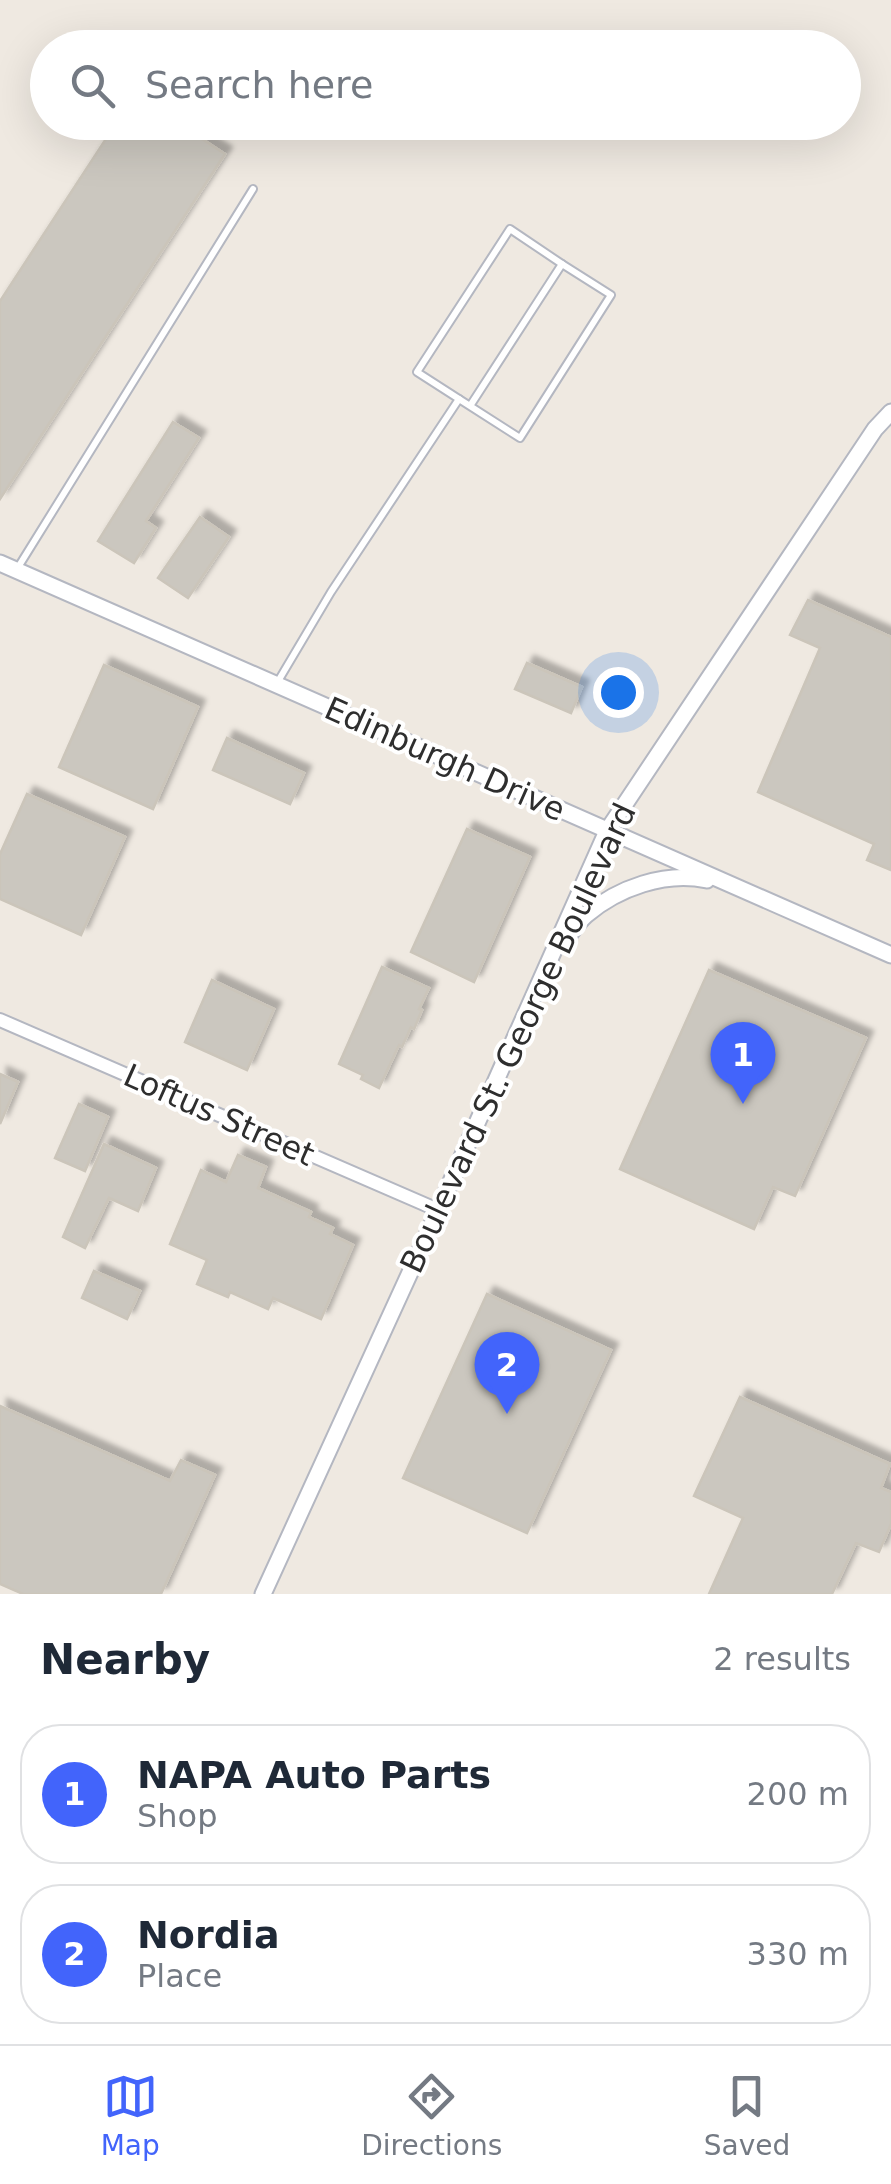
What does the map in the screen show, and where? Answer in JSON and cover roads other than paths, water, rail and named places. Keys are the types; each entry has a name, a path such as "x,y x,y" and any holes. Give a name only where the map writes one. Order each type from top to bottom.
{"street":[{"name":"Boulevard St. George Boulevard","path":"263,1594 607,831 876,428 891,412"},
{"name":"Edinburgh Drive","path":"0,562 891,956"},
{"path":"553,954 584,916 648,882 694,877 735,887"},
{"name":"Loftus Street","path":"0,1020 438,1210"}],"lane":[{"path":"16,570 253,189"},
{"path":"510,229 562,264 611,296 520,438 417,372 510,229"},
{"path":"470,406 562,264"},
{"path":"276,684 459,399"}],"place":[{"name":"NAPA Auto Parts","path":"743,1104"},
{"name":"Nordia","path":"507,1414"}]}
